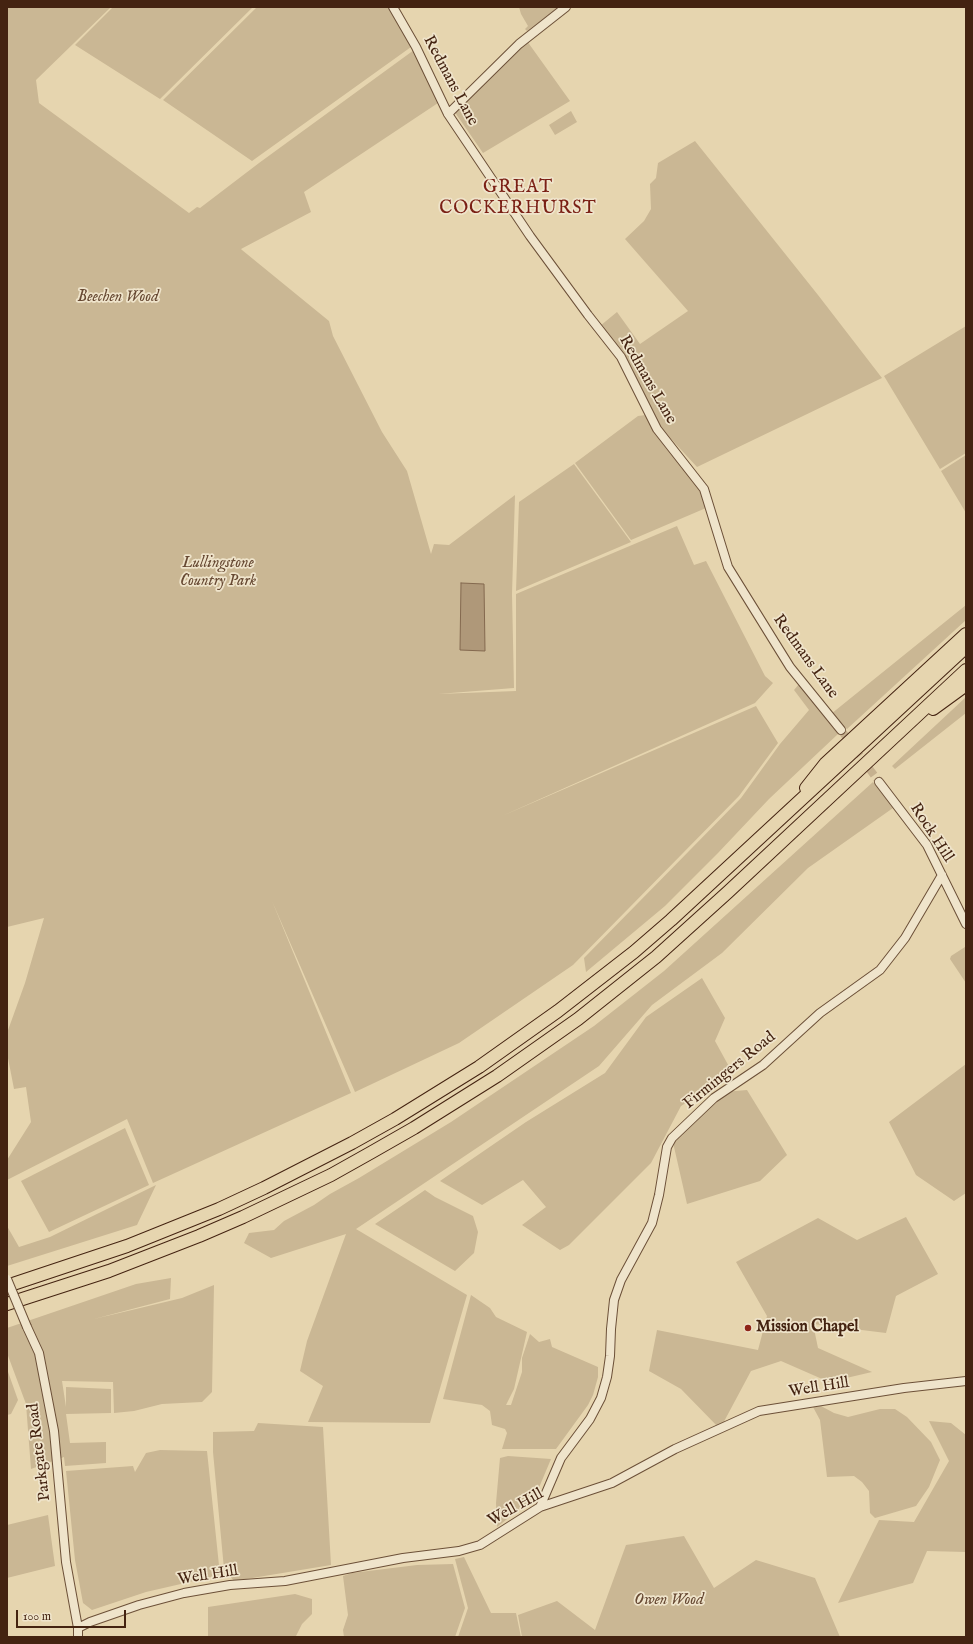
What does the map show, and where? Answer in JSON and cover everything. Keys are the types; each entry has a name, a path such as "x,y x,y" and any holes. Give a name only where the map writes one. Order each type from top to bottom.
{"highway":[{"path":"793,807 807,785 825,764 966,634"},
{"path":"7,1286 127,1246 219,1209 352,1143 437,1093 520,1039 597,981 671,920 966,647"},
{"path":"7,1304 109,1271 186,1242 243,1217 358,1160 456,1102 549,1040 617,989 656,956 728,892 966,670"},
{"path":"899,731 966,685"}],"street":[{"name":"Redmans Lane","path":"393,7 416,47 448,114 530,236 621,357 657,429 704,489 728,567 790,667 841,730"},
{"path":"448,114 519,44 566,7"},
{"name":"Rock Hill","path":"879,782 926,845 966,924"},
{"name":"Firmingers Road","path":"540,1507 561,1458 590,1419 601,1398 607,1376 610,1356 614,1300 626,1269 652,1223 659,1195 665,1154 672,1138 714,1098 763,1065 820,1013 880,970 904,938 942,875"},
{"name":"Parkgate Road","path":"7,1279 39,1353 54,1431 66,1562 78,1633"},
{"name":"Well Hill","path":"78,1633 90,1622 139,1605 184,1593 230,1585 285,1581 403,1558 459,1551 480,1545 540,1507 612,1484 675,1449 759,1412 904,1388 966,1381"}],"green space":[{"path":"7,7 111,7 36,80 39,103 189,213 197,207 200,208 242,250 329,321 333,336 382,432 407,471 431,554 434,544 449,545 515,495 512,594 514,688 438,694 516,691 516,594 677,526 694,565 706,561 765,676 773,683 755,703 502,816 756,706 778,743 739,796 573,965 459,1043 355,1092 272,901 351,1093 153,1183 127,1119 7,1180 7,1160 31,1122 26,1087 14,1089 7,1053 7,1033 25,983 44,918 7,927"},
{"path":"113,7 253,7 160,99 75,45"},
{"path":"257,7 388,7 411,47 252,161 163,100"},
{"path":"519,7 560,7 527,31 525,29 528,26"},
{"path":"527,41 570,101 483,153 454,111"},
{"path":"414,50 438,103 304,192 311,212 241,249 200,208 259,163"},
{"path":"571,111 577,122 555,135 549,125"},
{"path":"695,141 882,378 697,467 661,428 625,355 600,326 617,312 640,344 688,311 625,239 644,221 651,209 650,184 656,178 658,163"},
{"path":"966,326 966,453 940,469 884,376"},
{"path":"646,415 656,435 701,490 706,508 631,540 575,463 638,416"},
{"path":"966,455 966,513 941,471"},
{"path":"574,464 631,542 516,591 519,502"},
{"path":"966,605 966,620 847,729 831,714"},
{"path":"799,684 838,734 769,799 665,906 586,972 584,958 741,798 780,744 809,710 794,690"},
{"path":"966,697 966,713 895,769 892,766"},
{"path":"873,782 893,808 808,868 722,953 652,1005 599,1066 356,1229 467,1295 430,1423 308,1422 323,1386 300,1371 307,1341 346,1234 271,1258 244,1243 249,1233 274,1230 284,1221 314,1205 451,1122 594,1026 664,971"},
{"path":"965,947 966,983 950,959 951,956"},
{"path":"702,978 725,1018 715,1041 732,1072 681,1106 651,1163 569,1245 560,1250 522,1225 546,1207 523,1180 482,1205 440,1181 526,1122 605,1073 646,1017"},
{"path":"966,1064 966,1193 954,1201 916,1175 889,1122"},
{"path":"747,1090 787,1155 760,1181 687,1204 672,1138 724,1092"},
{"path":"125,1128 149,1185 49,1232 21,1181"},
{"path":"156,1185 137,1225 7,1266 7,1226 19,1247 50,1237"},
{"path":"425,1190 435,1197 473,1216 478,1232 474,1253 455,1271 375,1224"},
{"path":"906,1217 938,1274 896,1296 886,1333 813,1324 818,1348 872,1372 829,1382 781,1361 751,1371 720,1429 681,1389 649,1371 657,1330 758,1350 767,1316 736,1262 818,1218 857,1240"},
{"path":"171,1278 170,1299 94,1319 182,1298 214,1285 212,1392 202,1402 162,1404 134,1411 114,1413 113,1382 62,1381 66,1407 66,1387 111,1389 111,1413 66,1414 70,1443 106,1442 106,1463 65,1466 64,1457 31,1469 26,1404 7,1353 7,1328 136,1284"},
{"path":"471,1295 490,1308 496,1317 527,1332 514,1389 506,1405 511,1405 522,1372 522,1358 530,1334 539,1342 550,1339 552,1347 598,1367 598,1377 593,1395 588,1405 556,1449 502,1449 507,1433 505,1429 492,1425 490,1411 482,1405 443,1399"},
{"path":"7,1369 18,1400 11,1414 7,1415"},
{"path":"821,1406 834,1413 848,1417 880,1409 895,1409 907,1417 931,1442 940,1460 929,1487 916,1506 875,1518 870,1513 869,1491 862,1482 854,1476 827,1477 820,1420 813,1407"},
{"path":"929,1421 951,1423 966,1435 966,1552 927,1551 913,1583 838,1603 879,1520 914,1522 949,1461"},
{"path":"258,1423 323,1427 331,1565 234,1581 224,1569 213,1452 213,1432 254,1431"},
{"path":"160,1450 207,1451 220,1575 146,1592 92,1610 83,1603 75,1560 66,1471 133,1466 135,1472 146,1453"},
{"path":"508,1456 551,1459 535,1497 497,1527 496,1503 500,1458"},
{"path":"48,1515 55,1566 7,1578 7,1525"},
{"name":"Owen Wood","path":"684,1536 714,1588 756,1560 815,1578 840,1637 522,1637 518,1615 557,1601 595,1630 626,1545"},
{"path":"464,1557 491,1613 516,1613 521,1637 458,1637 468,1608 455,1559"},
{"path":"453,1564 465,1608 455,1637 344,1637 343,1630 348,1615 343,1576 352,1573 417,1565"},
{"path":"295,1594 312,1599 312,1614 302,1624 296,1636 297,1637 208,1637 208,1607"}],"shaded area":[{"path":"461,583 484,584 485,651 460,650"}],"tunnel":[{"path":"841,730 879,782"}],"place":[{"name":"Mission Chapel","path":"748,1328"}],"district":[{"name":"GREAT COCKERHURST","path":"518,198"}],"park label":[{"name":"Beechen Wood","path":"118,298"},
{"name":"Lullingstone Country Park","path":"218,573"}]}
